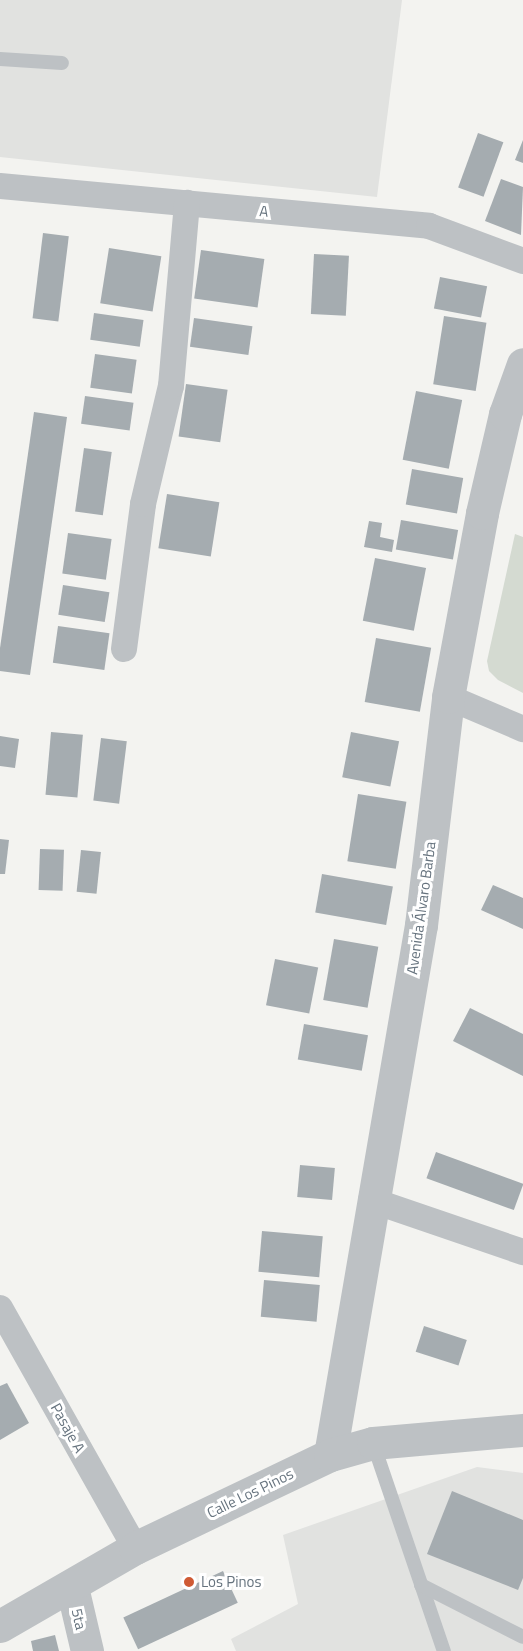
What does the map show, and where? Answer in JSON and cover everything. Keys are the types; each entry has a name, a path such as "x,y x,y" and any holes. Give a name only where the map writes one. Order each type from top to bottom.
{"street":[{"name":"A","path":"0,186 429,226 523,261"},
{"path":"124,649 143,504 171,386 187,203"},
{"name":"Avenida Álvaro Barba","path":"330,1455 371,1200 421,924 448,697 482,513 505,414 523,364"},
{"path":"448,697 523,729"},
{"path":"371,1200 523,1252"},
{"name":"Pasaje A","path":"0,1308 135,1548"},
{"name":"Calle Los Pinos","path":"2,1620 72,1587 135,1548 330,1455 373,1443 523,1431"},
{"name":"5ta","path":"72,1587 87,1651"}],"lane":[{"path":"0,59 62,63"},
{"path":"373,1443 444,1651"},
{"path":"421,1585 523,1637"}],"shaded area":[{"path":"0,0 402,0 377,197 0,157"},
{"path":"515,534 523,537 523,693 498,680 489,671 487,661"},
{"path":"477,1467 523,1473 523,1651 236,1651 231,1639 298,1604 283,1535"}],"building":[{"path":"478,133 503,142 484,197 458,188"},
{"path":"523,140 523,163 515,160"},
{"path":"501,179 523,187 521,235 485,221"},
{"path":"43,233 69,236 58,322 33,318"},
{"path":"109,248 161,256 153,312 100,303"},
{"path":"201,250 264,259 258,307 194,299"},
{"path":"314,254 349,256 346,316 311,314"},
{"path":"440,277 487,286 481,318 434,308"},
{"path":"94,313 144,320 140,347 90,340"},
{"path":"444,316 486,323 476,391 433,384"},
{"path":"194,318 252,326 248,355 190,347"},
{"path":"95,354 137,360 132,394 90,388"},
{"path":"186,384 228,390 220,442 179,436"},
{"path":"416,391 462,400 449,469 403,460"},
{"path":"85,396 134,403 130,431 81,424"},
{"path":"34,412 67,417 30,675 0,671 0,648"},
{"path":"84,448 112,452 103,515 75,511"},
{"path":"412,469 463,478 457,513 406,504"},
{"path":"167,494 219,502 211,557 158,548"},
{"path":"401,520 458,530 453,560 396,550"},
{"path":"369,521 382,523 380,537 394,540 392,552 364,547"},
{"path":"68,533 112,539 106,580 62,574"},
{"path":"375,558 426,568 414,631 363,621"},
{"path":"63,585 109,592 105,622 58,615"},
{"path":"58,626 109,633 104,670 53,663"},
{"path":"376,638 431,648 420,712 365,702"},
{"path":"51,732 83,735 77,798 46,795"},
{"path":"351,732 399,741 390,787 342,777"},
{"path":"0,736 19,739 15,768 0,766"},
{"path":"101,738 127,741 119,804 93,801"},
{"path":"358,794 406,802 396,869 347,861"},
{"path":"0,839 9,840 5,874 0,874"},
{"path":"40,849 64,850 63,891 39,890"},
{"path":"81,850 101,852 97,894 77,892"},
{"path":"322,874 393,887 386,925 315,912"},
{"path":"493,885 523,898 523,929 481,910"},
{"path":"334,939 378,947 368,1008 323,1000"},
{"path":"275,959 318,967 309,1014 266,1005"},
{"path":"470,1008 523,1034 523,1076 453,1041"},
{"path":"304,1024 368,1035 362,1071 298,1059"},
{"path":"436,1152 523,1184 514,1210 426,1178"},
{"path":"300,1165 335,1168 332,1200 297,1197"},
{"path":"262,1231 323,1236 319,1277 258,1272"},
{"path":"264,1280 320,1285 317,1322 261,1317"},
{"path":"424,1326 467,1340 458,1366 416,1352"},
{"path":"7,1383 29,1423 0,1440 0,1386"},
{"path":"452,1491 523,1520 523,1578 518,1590 427,1554"},
{"path":"223,1571 238,1603 138,1649 123,1617"},
{"path":"55,1635 59,1651 33,1651 31,1641"}],"place":[{"name":"Los Pinos","path":"189,1582"}]}
